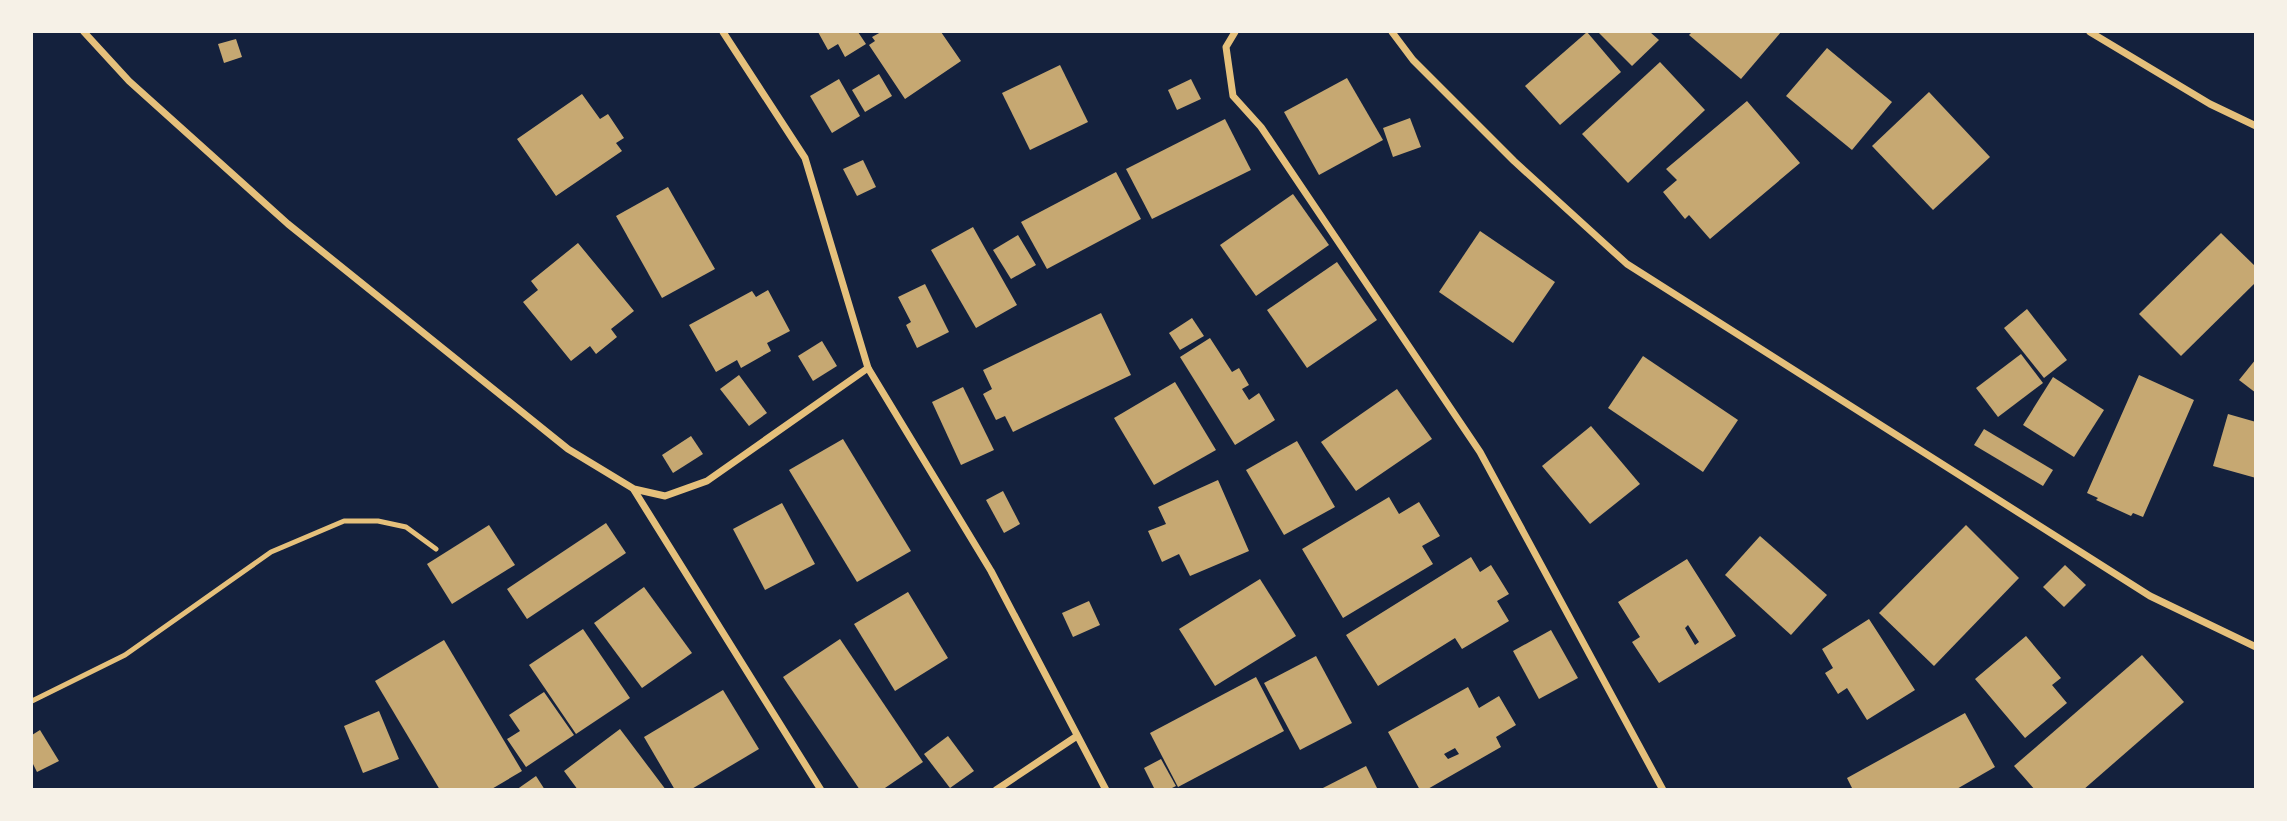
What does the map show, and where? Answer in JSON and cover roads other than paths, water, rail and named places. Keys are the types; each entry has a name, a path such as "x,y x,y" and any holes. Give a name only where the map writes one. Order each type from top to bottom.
{"street":[{"path":"83,32 129,81 288,224 568,449 634,489 665,496 708,481 868,368"},
{"path":"723,32 805,158 868,368 991,571 1106,789"},
{"path":"1235,32 1226,47 1233,96 1261,127 1480,452 1663,789"},
{"path":"1392,32 1413,60 1514,162 1627,264 2150,596 2256,647"},
{"path":"2090,32 2210,104 2256,126"},
{"path":"634,489 821,789"},
{"path":"996,789 1077,736"}],"lane":[{"path":"32,702 125,655 271,552 344,521 378,520 406,527 436,548"}]}
